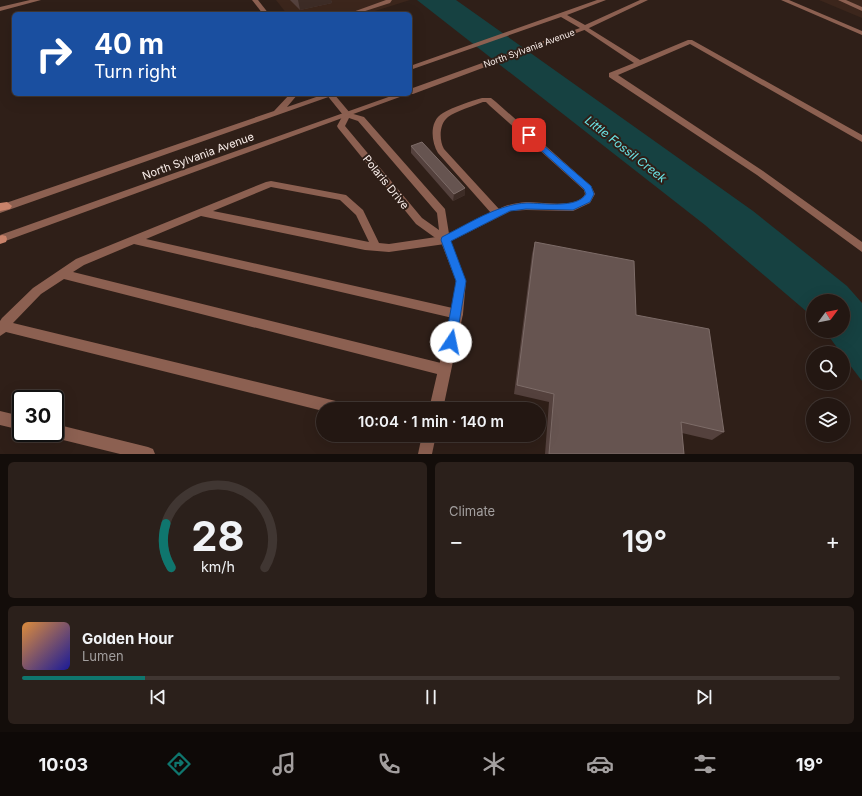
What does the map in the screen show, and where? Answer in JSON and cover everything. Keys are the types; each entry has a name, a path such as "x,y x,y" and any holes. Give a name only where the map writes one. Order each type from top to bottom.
{"street":[{"path":"0,8 38,0"},
{"path":"255,0 264,12"},
{"path":"358,12 388,2 389,0"},
{"name":"North Sylvania Avenue","path":"412,67 603,0"},
{"name":"North Sylvania Avenue","path":"412,91 585,28 645,0"},
{"path":"784,0 862,34"},
{"path":"841,0 862,9"},
{"path":"562,14 639,63"},
{"path":"862,139 690,41 612,75 760,173 862,248"},
{"path":"276,113 292,96"},
{"name":"North Sylvania Avenue","path":"2,208 325,96"},
{"name":"Polaris Drive","path":"333,96 347,115 362,119 442,212 446,240 461,281 456,314 438,402"},
{"name":"North Sylvania Avenue","path":"1,239 399,96"},
{"path":"201,212 376,247 389,248 446,240 498,214 509,208 526,206 573,207 587,200 590,194 588,188 488,100 482,100 445,115 438,128 436,141 441,151 498,214"},
{"name":"Polaris Drive","path":"347,115 341,126 419,222 446,240"},
{"path":"316,403 2,329 37,291 80,262 271,184 335,194 353,203 360,210 376,247"},
{"path":"133,240 456,314"},
{"path":"62,274 445,370"},
{"path":"0,418 12,421"},
{"path":"64,433 148,454"},
{"path":"424,454 427,442"}],"shaded area":[{"path":"276,0 410,0 375,11 376,12 285,12"},
{"path":"819,0 862,0 862,18"}],"water":[{"name":"Little Fossil Creek","path":"417,0 456,0 753,211 847,286 862,303 862,381 850,365 850,346 836,346 830,338 850,338 850,294 806,294 806,311 705,225"}],"building":[{"path":"422,142 465,188 454,194 411,146"},
{"path":"535,242 634,261 636,315 709,329 724,432 681,422 684,454 549,454 554,394 517,385"}],"route":[{"path":"451,342 461,281 446,240 509,208 526,206 561,208 573,207 587,200 590,194 588,188 529,135"}]}
